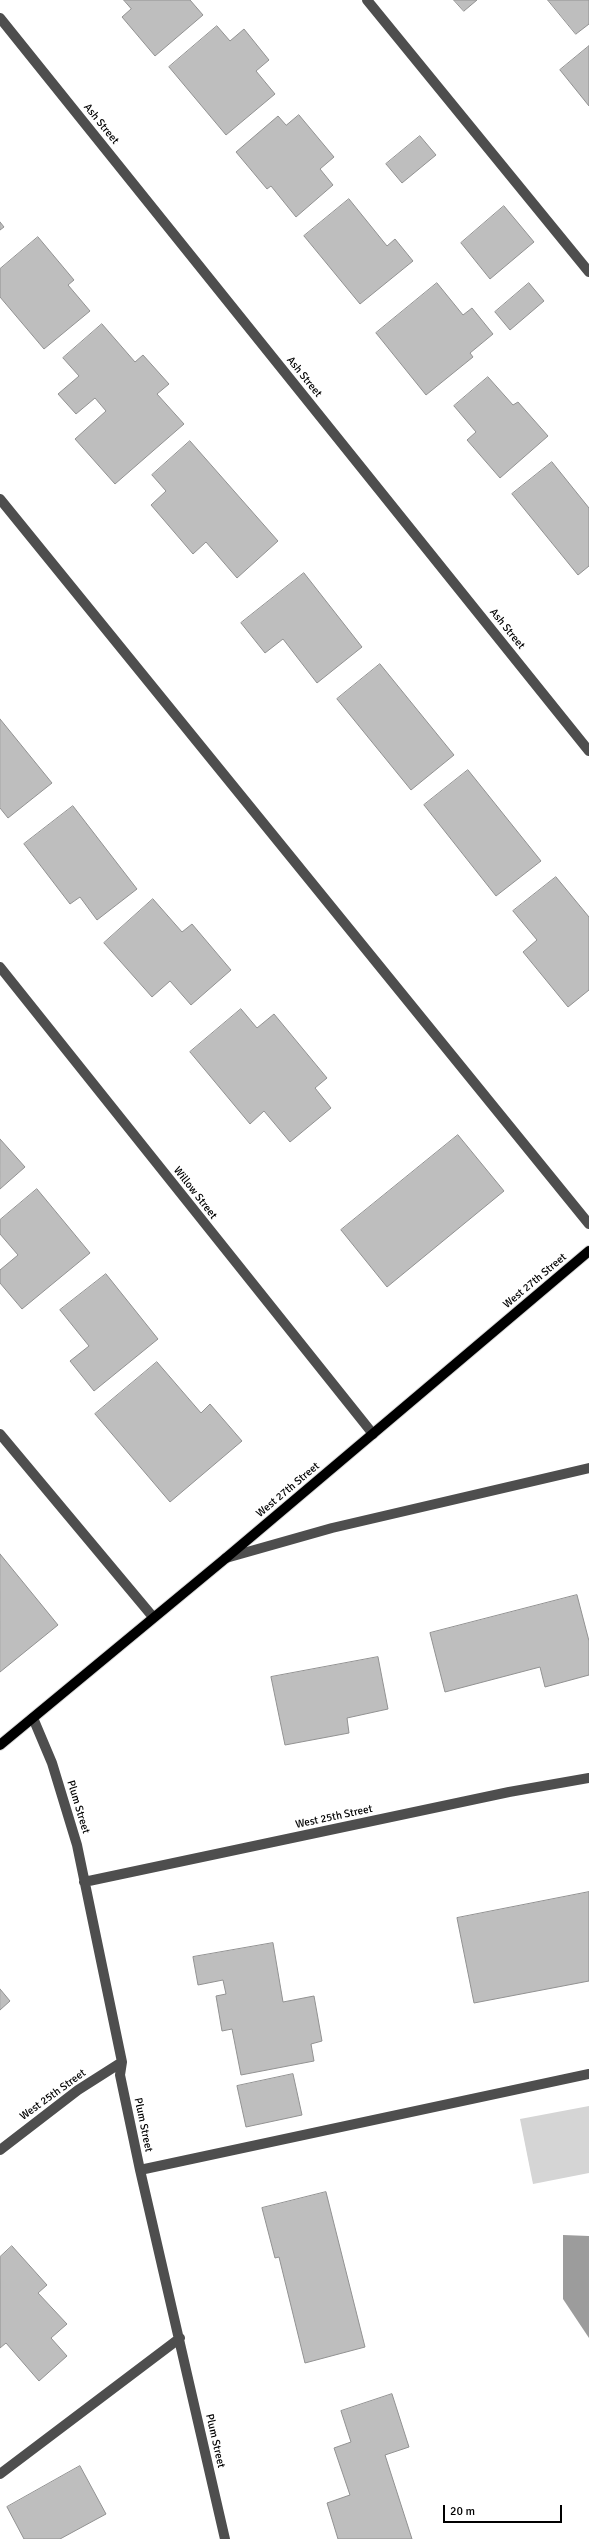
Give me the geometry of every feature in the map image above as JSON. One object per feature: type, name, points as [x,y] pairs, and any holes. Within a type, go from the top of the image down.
[{"type":"main road","name":"West 27th Street","points":[[0,1745],[226,1558],[589,1251]]},
{"type":"street","points":[[367,0],[589,272]]},
{"type":"street","name":"Ash Street","points":[[0,18],[589,751]]},
{"type":"street","points":[[0,499],[589,1224]]},
{"type":"street","name":"Willow Street","points":[[0,967],[372,1434]]},
{"type":"street","points":[[0,1434],[153,1617]]},
{"type":"street","points":[[226,1558],[332,1528],[589,1468]]},
{"type":"street","name":"Plum Street","points":[[33,1718],[56,1778],[77,1845],[122,2062],[120,2076],[140,2170],[180,2338],[225,2539]]},
{"type":"street","name":"West 25th Street","points":[[84,1882],[509,1792],[589,1778]]},
{"type":"street","name":"West 25th Street","points":[[0,2150],[78,2090],[122,2062]]},
{"type":"street","points":[[140,2170],[589,2074]]},
{"type":"street","points":[[0,2474],[180,2338]]},
{"type":"shaded area","points":[[589,2106],[589,2173],[533,2184],[520,2119]]},
{"type":"shaded area","points":[[563,2235],[589,2236],[589,2338],[563,2299]]},
{"type":"building","points":[[124,0],[190,0],[203,15],[155,56],[122,17],[131,9]]},
{"type":"building","points":[[454,0],[477,0],[464,11]]},
{"type":"building","points":[[548,0],[589,0],[589,24],[576,34]]},
{"type":"building","points":[[217,26],[230,41],[244,29],[269,60],[256,71],[275,94],[226,135],[169,67]]},
{"type":"building","points":[[589,46],[589,106],[560,70]]},
{"type":"building","points":[[299,115],[334,157],[320,169],[333,185],[296,217],[271,186],[267,189],[236,152],[278,116],[286,125]]},
{"type":"building","points":[[420,136],[436,155],[402,183],[386,164]]},
{"type":"building","points":[[349,199],[387,246],[395,239],[413,261],[360,304],[304,236]]},
{"type":"building","points":[[504,206],[534,242],[490,279],[461,243]]},
{"type":"building","points":[[0,222],[4,227],[0,230]]},
{"type":"building","points":[[38,237],[74,280],[68,285],[90,311],[44,349],[0,297],[0,269]]},
{"type":"building","points":[[437,283],[463,315],[472,308],[493,334],[470,353],[473,357],[426,395],[376,333]]},
{"type":"building","points":[[529,283],[544,301],[510,330],[495,312]]},
{"type":"building","points":[[102,324],[135,362],[143,355],[169,384],[157,394],[184,424],[115,484],[75,439],[106,411],[95,398],[76,414],[58,394],[79,376],[63,358]]},
{"type":"building","points":[[488,377],[513,405],[518,402],[548,436],[500,478],[467,440],[476,432],[454,406]]},
{"type":"building","points":[[190,441],[278,541],[237,578],[206,542],[193,554],[151,505],[166,491],[152,475]]},
{"type":"building","points":[[552,462],[589,508],[589,566],[578,575],[512,494]]},
{"type":"building","points":[[304,573],[362,647],[317,683],[283,639],[265,653],[241,623]]},
{"type":"building","points":[[380,664],[454,755],[411,790],[337,699]]},
{"type":"building","points":[[0,719],[52,783],[8,818],[0,808]]},
{"type":"building","points":[[468,770],[541,861],[496,896],[424,805]]},
{"type":"building","points":[[73,806],[137,889],[97,920],[80,897],[70,904],[24,844]]},
{"type":"building","points":[[556,877],[589,917],[589,990],[568,1007],[523,952],[537,940],[513,911]]},
{"type":"building","points":[[153,899],[182,932],[192,924],[231,970],[191,1005],[170,981],[152,997],[104,943]]},
{"type":"building","points":[[241,1009],[257,1028],[274,1014],[327,1078],[315,1088],[331,1108],[290,1142],[264,1111],[250,1124],[190,1052]]},
{"type":"building","points":[[458,1135],[504,1191],[387,1287],[341,1230]]},
{"type":"building","points":[[0,1139],[25,1167],[0,1189]]},
{"type":"building","points":[[37,1189],[90,1253],[22,1309],[0,1283],[0,1270],[18,1255],[0,1234],[0,1220]]},
{"type":"building","points":[[106,1274],[158,1339],[94,1391],[70,1361],[89,1346],[60,1310]]},
{"type":"building","points":[[157,1362],[201,1413],[210,1404],[242,1441],[170,1502],[95,1414]]},
{"type":"building","points":[[0,1554],[58,1625],[0,1672]]},
{"type":"building","points":[[577,1595],[589,1641],[589,1675],[545,1687],[540,1667],[445,1692],[430,1633]]},
{"type":"building","points":[[378,1657],[388,1709],[347,1718],[349,1733],[285,1745],[271,1677]]},
{"type":"building","points":[[589,1892],[589,1981],[474,2003],[457,1918]]},
{"type":"building","points":[[273,1943],[283,2002],[314,1996],[322,2041],[311,2044],[314,2061],[241,2075],[232,2029],[222,2031],[216,1996],[226,1994],[223,1980],[198,1985],[193,1957]]},
{"type":"building","points":[[0,1989],[10,2001],[0,2010]]},
{"type":"building","points":[[293,2074],[302,2115],[246,2127],[237,2086]]},
{"type":"building","points":[[326,2192],[365,2347],[305,2363],[279,2257],[275,2258],[262,2208]]},
{"type":"building","points":[[12,2246],[47,2285],[38,2293],[67,2324],[51,2338],[67,2356],[39,2381],[6,2343],[0,2348],[0,2257]]},
{"type":"building","points":[[392,2394],[409,2447],[385,2455],[412,2539],[338,2539],[327,2503],[350,2495],[334,2448],[351,2442],[341,2411]]},
{"type":"building","points":[[80,2466],[106,2514],[60,2539],[24,2539],[7,2507]]}]
